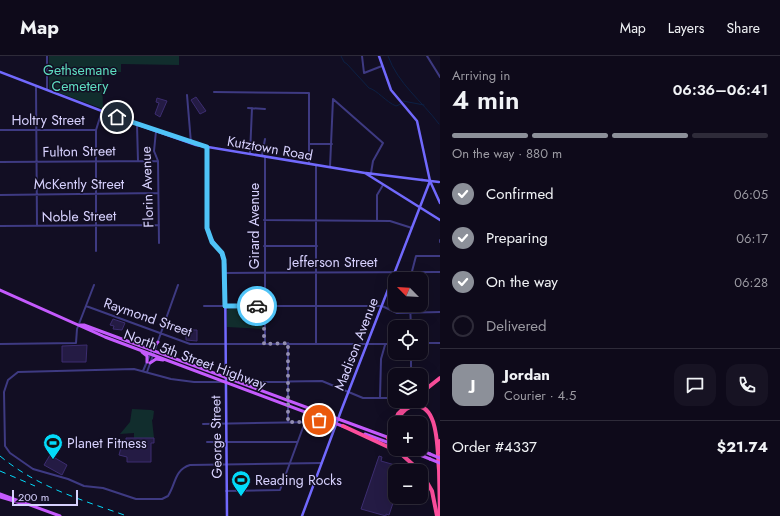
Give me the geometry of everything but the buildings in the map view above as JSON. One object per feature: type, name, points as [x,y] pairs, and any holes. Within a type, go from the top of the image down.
[{"type":"highway","points":[[428,387],[440,378]]},
{"type":"highway","points":[[400,416],[409,408],[420,407],[429,412],[435,425],[439,470]]},
{"type":"highway","points":[[397,416],[404,408]]},
{"type":"highway","points":[[343,426],[399,452],[414,464]]},
{"type":"highway","points":[[438,516],[440,441]]},
{"type":"highway","points":[[428,484],[432,491],[438,516]]},
{"type":"main road","name":"North 5th Street Highway","points":[[0,290],[79,324],[100,335],[165,360],[321,418],[388,438]]},
{"type":"main road","name":"North 5th Street Highway","points":[[79,324],[288,401],[343,426],[388,443]]},
{"type":"main road","points":[[147,348],[153,347],[157,344],[158,350],[162,354]]},
{"type":"main road","points":[[141,350],[147,356],[149,362],[156,359],[165,360]]},
{"type":"main road","points":[[428,453],[440,458]]},
{"type":"main road","points":[[422,456],[440,463]]},
{"type":"main road","points":[[0,494],[24,504]]},
{"type":"main road","points":[[0,497],[60,516]]},
{"type":"street","points":[[47,56],[47,91]]},
{"type":"street","points":[[362,56],[364,72],[368,72],[382,66]]},
{"type":"street","points":[[379,56],[391,90],[417,121],[430,181],[440,203]]},
{"type":"street","points":[[427,56],[440,77]]},
{"type":"street","name":"Kutztown Road","points":[[0,72],[137,125],[191,143],[309,165],[366,173],[420,209],[440,220]]},
{"type":"street","points":[[36,87],[37,226]]},
{"type":"street","points":[[214,92],[309,93],[309,165]]},
{"type":"street","points":[[187,95],[191,143]]},
{"type":"street","points":[[330,168],[333,98],[383,143],[373,161],[371,173]]},
{"type":"street","points":[[248,108],[265,109]]},
{"type":"street","points":[[250,154],[252,108]]},
{"type":"street","points":[[96,251],[96,130],[102,111]]},
{"type":"street","points":[[137,125],[138,161]]},
{"type":"street","name":"Holtry Street","points":[[0,130],[96,130]]},
{"type":"street","name":"Florin Avenue","points":[[156,131],[154,151],[158,161],[159,243]]},
{"type":"street","name":"Girard Avenue","points":[[264,344],[263,156],[265,139]]},
{"type":"street","points":[[309,144],[332,144]]},
{"type":"street","name":"George Street","points":[[207,147],[207,228],[212,242],[223,256],[225,273],[227,516]]},
{"type":"street","name":"Fulton Street","points":[[0,162],[158,161]]},
{"type":"street","points":[[316,166],[316,343]]},
{"type":"street","points":[[366,173],[440,182]]},
{"type":"street","name":"Madison Avenue","points":[[395,272],[430,181]]},
{"type":"street","points":[[377,221],[377,195],[383,185]]},
{"type":"street","name":"McKently Street","points":[[0,195],[158,193]]},
{"type":"street","points":[[264,220],[390,221],[412,229]]},
{"type":"street","name":"Noble Street","points":[[0,226],[159,225]]},
{"type":"street","points":[[264,246],[317,246]]},
{"type":"street","points":[[412,272],[416,256],[440,256]]},
{"type":"street","name":"Jefferson Street","points":[[225,273],[388,272]]},
{"type":"street","name":"Jefferson Street","points":[[428,272],[440,272]]},
{"type":"street","points":[[0,344],[76,343],[79,324],[94,285]]},
{"type":"street","points":[[143,371],[157,344],[178,285]]},
{"type":"street","name":"Madison Avenue","points":[[302,516],[388,290]]},
{"type":"street","name":"Raymond Street","points":[[86,306],[188,344],[316,343],[388,345]]},
{"type":"street","points":[[204,306],[382,306],[397,314],[440,312]]},
{"type":"street","points":[[410,314],[410,320]]},
{"type":"street","points":[[428,343],[440,342]]},
{"type":"street","points":[[288,343],[288,422]]},
{"type":"street","points":[[380,398],[381,359],[385,345]]},
{"type":"street","points":[[147,373],[149,362]]},
{"type":"street","points":[[225,382],[194,382],[161,377],[134,369],[18,372],[8,380],[4,392],[6,448],[35,470],[68,479],[86,487],[101,488],[140,500],[166,498],[172,491],[179,472],[186,466],[193,464],[322,463]]},
{"type":"street","points":[[249,386],[252,382],[322,381],[363,398],[388,398]]},
{"type":"street","points":[[203,424],[317,422],[321,418]]},
{"type":"street","points":[[226,491],[280,490],[305,422]]},
{"type":"street","points":[[207,442],[298,442]]},
{"type":"green space","name":"Gethsemane Cemetery","points":[[49,56],[179,56],[179,65],[121,64],[121,72],[102,72],[103,109],[49,89]]},
{"type":"green space","points":[[262,309],[263,329],[227,327],[227,310]]},
{"type":"green space","points":[[132,409],[154,411],[152,420],[154,438],[134,438],[134,433],[120,434],[130,422]]},
{"type":"waterway","points":[[341,56],[344,62],[369,88],[392,104],[396,106],[401,104]]},
{"type":"waterway","points":[[388,56],[392,66],[404,84],[439,124]]},
{"type":"waterway","points":[[403,101],[424,105]]},
{"type":"railway","points":[[0,456],[14,467],[60,492],[127,516]]},
{"type":"railway","points":[[0,471],[35,486]]},
{"type":"way so far","points":[[257,306],[264,307],[264,344],[288,343],[288,422],[317,422],[319,420]]},
{"type":"place","name":"Planet Fitness","points":[[53,460]]},
{"type":"place","name":"Reading Rocks","points":[[241,497]]},
{"type":"route","points":[[117,117],[191,143],[207,147],[207,228],[212,242],[222,253],[225,264],[225,306],[257,306]]}]
